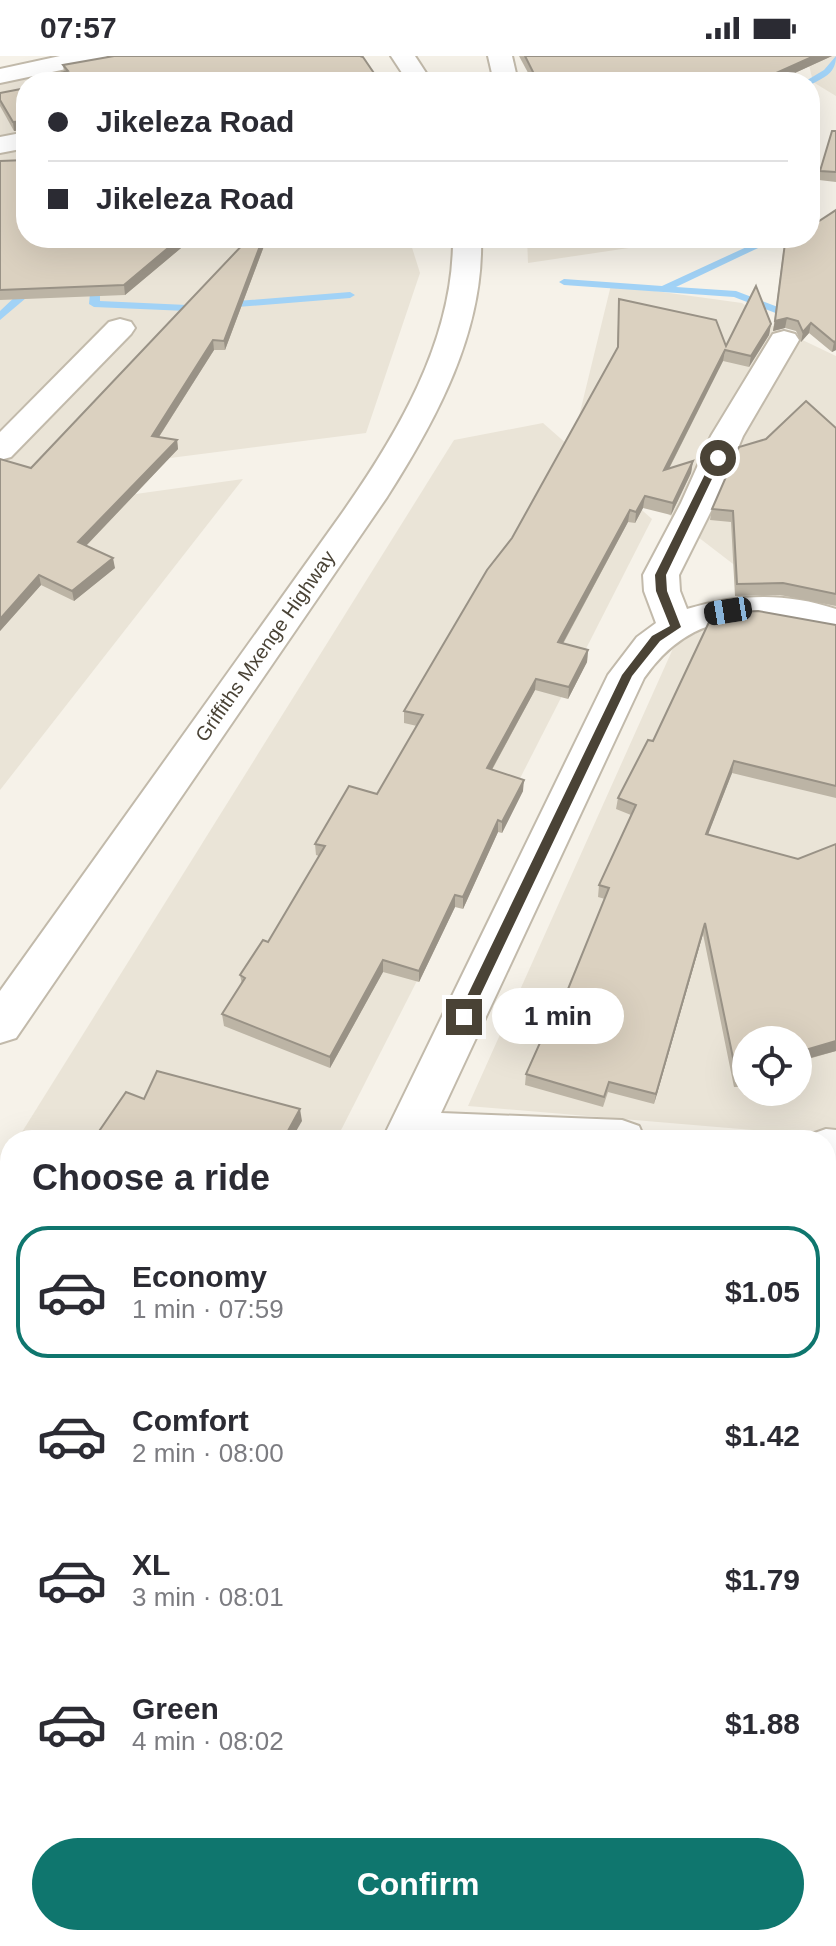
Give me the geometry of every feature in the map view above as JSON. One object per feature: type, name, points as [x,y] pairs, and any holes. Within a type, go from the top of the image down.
[{"type":"street","points":[[19,72],[95,56]]},
{"type":"street","name":"Griffiths Mxenge Highway","points":[[0,1025],[255,662],[395,456],[431,390],[456,315],[469,260],[468,248]]},
{"type":"street","points":[[0,450],[120,328]]},
{"type":"street","points":[[676,627],[662,591],[661,575],[698,503],[727,436],[784,340]]},
{"type":"street","points":[[409,1130],[627,675],[656,639],[699,615],[757,606],[815,613],[836,622]]},
{"type":"shaded area","points":[[202,56],[300,72],[82,72]]},
{"type":"shaded area","points":[[807,56],[836,56],[836,96],[820,86],[820,72],[811,72]]},
{"type":"shaded area","points":[[16,81],[16,248],[412,248],[420,273],[366,433],[6,479],[0,431],[0,83]]},
{"type":"shaded area","points":[[527,248],[629,248],[528,263]]},
{"type":"shaded area","points":[[611,285],[742,303],[771,325],[836,356],[836,643],[573,441]]},
{"type":"shaded area","points":[[543,423],[652,519],[341,1130],[23,1130],[454,440]]},
{"type":"shaded area","points":[[243,479],[0,790],[0,513]]},
{"type":"shaded area","points":[[708,627],[836,649],[836,1130],[753,1130],[468,1106],[675,644]]},
{"type":"building","points":[[114,56],[360,56],[373,72],[64,72],[68,71],[63,65]]},
{"type":"building","points":[[525,56],[814,56],[778,72],[533,72]]},
{"type":"building","points":[[16,90],[16,122],[13,122],[0,100],[0,93]]},
{"type":"building","points":[[832,131],[836,131],[836,172],[820,171]]},
{"type":"building","points":[[16,160],[16,248],[168,248],[124,285],[0,290],[0,161]]},
{"type":"building","points":[[836,210],[834,342],[811,323],[803,332],[798,321],[787,318],[775,321],[784,248],[820,248],[820,220]]},
{"type":"building","points":[[240,248],[259,248],[224,341],[213,340],[152,436],[177,440],[78,542],[113,558],[72,591],[39,575],[0,619],[0,459],[31,468]]},
{"type":"building","points":[[756,286],[771,324],[751,356],[725,350],[664,470],[693,461],[673,503],[645,496],[636,512],[630,510],[558,642],[588,650],[569,687],[536,679],[487,768],[524,780],[502,822],[498,820],[463,897],[455,895],[419,971],[383,960],[330,1057],[222,1014],[245,978],[240,975],[263,940],[268,942],[325,846],[315,844],[349,786],[377,794],[423,715],[404,711],[487,570],[512,538],[618,347],[619,299],[716,320],[726,346]]},
{"type":"building","points":[[806,401],[836,428],[836,594],[783,583],[737,584],[733,511],[712,509],[739,447],[766,439]]},
{"type":"building","points":[[758,611],[836,625],[836,786],[734,761],[706,834],[798,859],[836,844],[836,1041],[812,1048],[812,1026],[732,1026],[732,1053],[705,923],[656,1094],[609,1082],[604,1097],[526,1074],[560,998],[564,999],[609,888],[599,885],[636,805],[618,798],[648,740],[653,741],[710,620],[738,617],[738,612]]},
{"type":"building","points":[[157,1071],[300,1109],[288,1130],[100,1130],[126,1092],[144,1099]]},
{"type":"waterway","points":[[820,76],[827,72],[836,59]]},
{"type":"waterway","points":[[666,287],[752,248]]},
{"type":"waterway","points":[[564,282],[736,294],[795,317]]},
{"type":"waterway","points":[[80,288],[96,291],[94,304],[187,308],[350,295]]},
{"type":"waterway","points":[[0,317],[22,296],[38,291]]},
{"type":"route","points":[[464,1017],[627,675],[656,639],[676,627],[662,591],[661,575],[718,458]]}]
